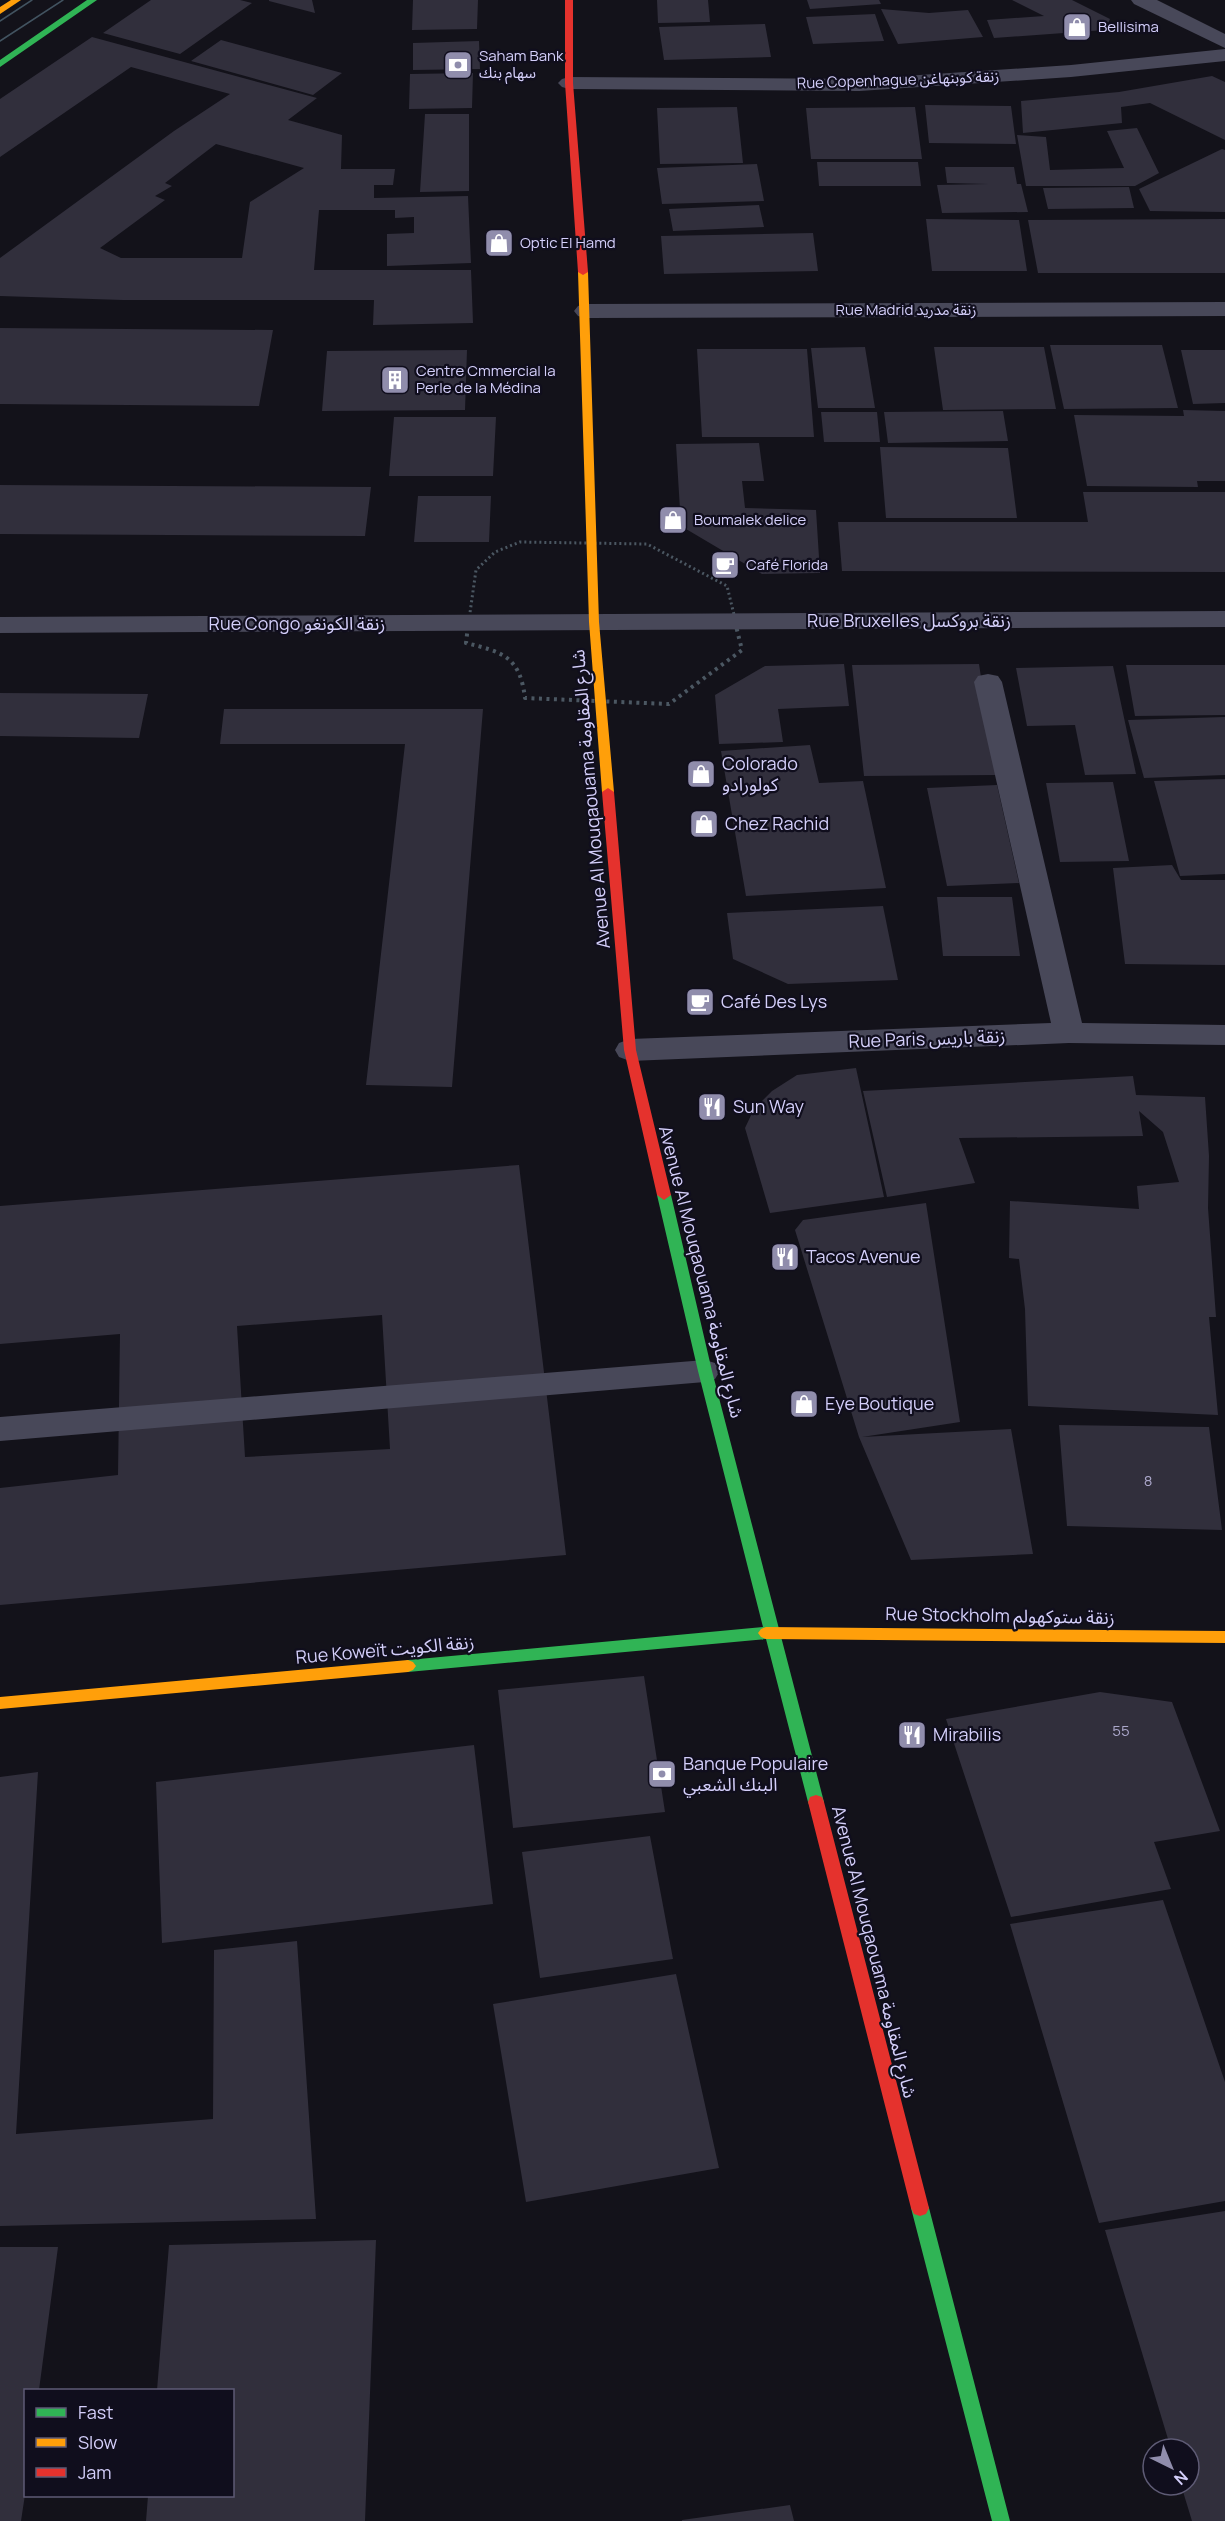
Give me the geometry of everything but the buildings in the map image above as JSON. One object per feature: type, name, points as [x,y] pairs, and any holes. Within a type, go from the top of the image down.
[{"type":"street","points":[[0,11],[17,0]]},
{"type":"street","points":[[0,64],[93,0]]},
{"type":"street","name":"Avenue Al Mouqaouama شارع المقاومة","points":[[569,0],[569,83],[586,311],[594,622],[630,1050],[705,1371],[1001,2521]]},
{"type":"street","points":[[1141,0],[1225,42]]},
{"type":"street","name":"Rue Copenhague زنقة كوبنهاغن","points":[[569,83],[859,85],[1071,71],[1225,55]]},
{"type":"street","name":"Rue Madrid زنقة مدريد","points":[[586,311],[1225,309]]},
{"type":"street","name":"Rue Bruxelles زنقة بروكسل","points":[[594,622],[1225,619]]},
{"type":"street","name":"Rue Congo زنقة الكونغو","points":[[0,626],[594,622]]},
{"type":"street","points":[[988,682],[1069,1034]]},
{"type":"street","name":"Rue Paris زنقة باريس","points":[[630,1050],[1069,1034],[1225,1035]]},
{"type":"street","name":"Rue Stockholm زنقة ستوكهولم","points":[[774,1632],[1225,1637]]},
{"type":"street","name":"Rue Koweït زنقة الكويت","points":[[0,1703],[774,1632]]},
{"type":"lane","points":[[0,1429],[705,1371]]},
{"type":"tram line","points":[[0,21],[32,0]]},
{"type":"tram line","points":[[0,41],[63,0]]},
{"type":"traffic: fast","points":[[0,64],[93,0]]},
{"type":"traffic: fast","points":[[664,1195],[705,1371],[816,1802]]},
{"type":"traffic: fast","points":[[408,1666],[766,1633]]},
{"type":"traffic: fast","points":[[920,2208],[1001,2521]]},
{"type":"traffic: slow","points":[[0,11],[17,0]]},
{"type":"traffic: slow","points":[[583,272],[594,622],[608,792]]},
{"type":"traffic: slow","points":[[766,1633],[1225,1637]]},
{"type":"traffic: slow","points":[[0,1703],[408,1666]]},
{"type":"traffic: jam","points":[[569,0],[569,83],[583,272]]},
{"type":"traffic: jam","points":[[608,792],[630,1050],[664,1195]]},
{"type":"traffic: jam","points":[[816,1802],[920,2208]]},
{"type":"place","name":"Bellisima","points":[[1077,27]]},
{"type":"place","name":"Saham Bank سهام بنك","points":[[458,65]]},
{"type":"place","name":"Optic El Hamd","points":[[499,243]]},
{"type":"place","name":"Centre Cmmercial la Perle de la Médina","points":[[395,380]]},
{"type":"place","name":"Boumalek delice","points":[[673,520]]},
{"type":"place","name":"Café Florida","points":[[725,565]]},
{"type":"place","name":"Colorado كولورادو","points":[[701,774]]},
{"type":"place","name":"Chez Rachid","points":[[704,824]]},
{"type":"place","name":"Café Des Lys","points":[[700,1002]]},
{"type":"place","name":"Sun Way","points":[[712,1107]]},
{"type":"place","name":"Tacos Avenue","points":[[785,1257]]},
{"type":"place","name":"Eye Boutique","points":[[804,1404]]},
{"type":"place","name":"Mirabilis","points":[[912,1735]]},
{"type":"place","name":"Banque Populaire البنك الشعبي","points":[[662,1774]]}]
